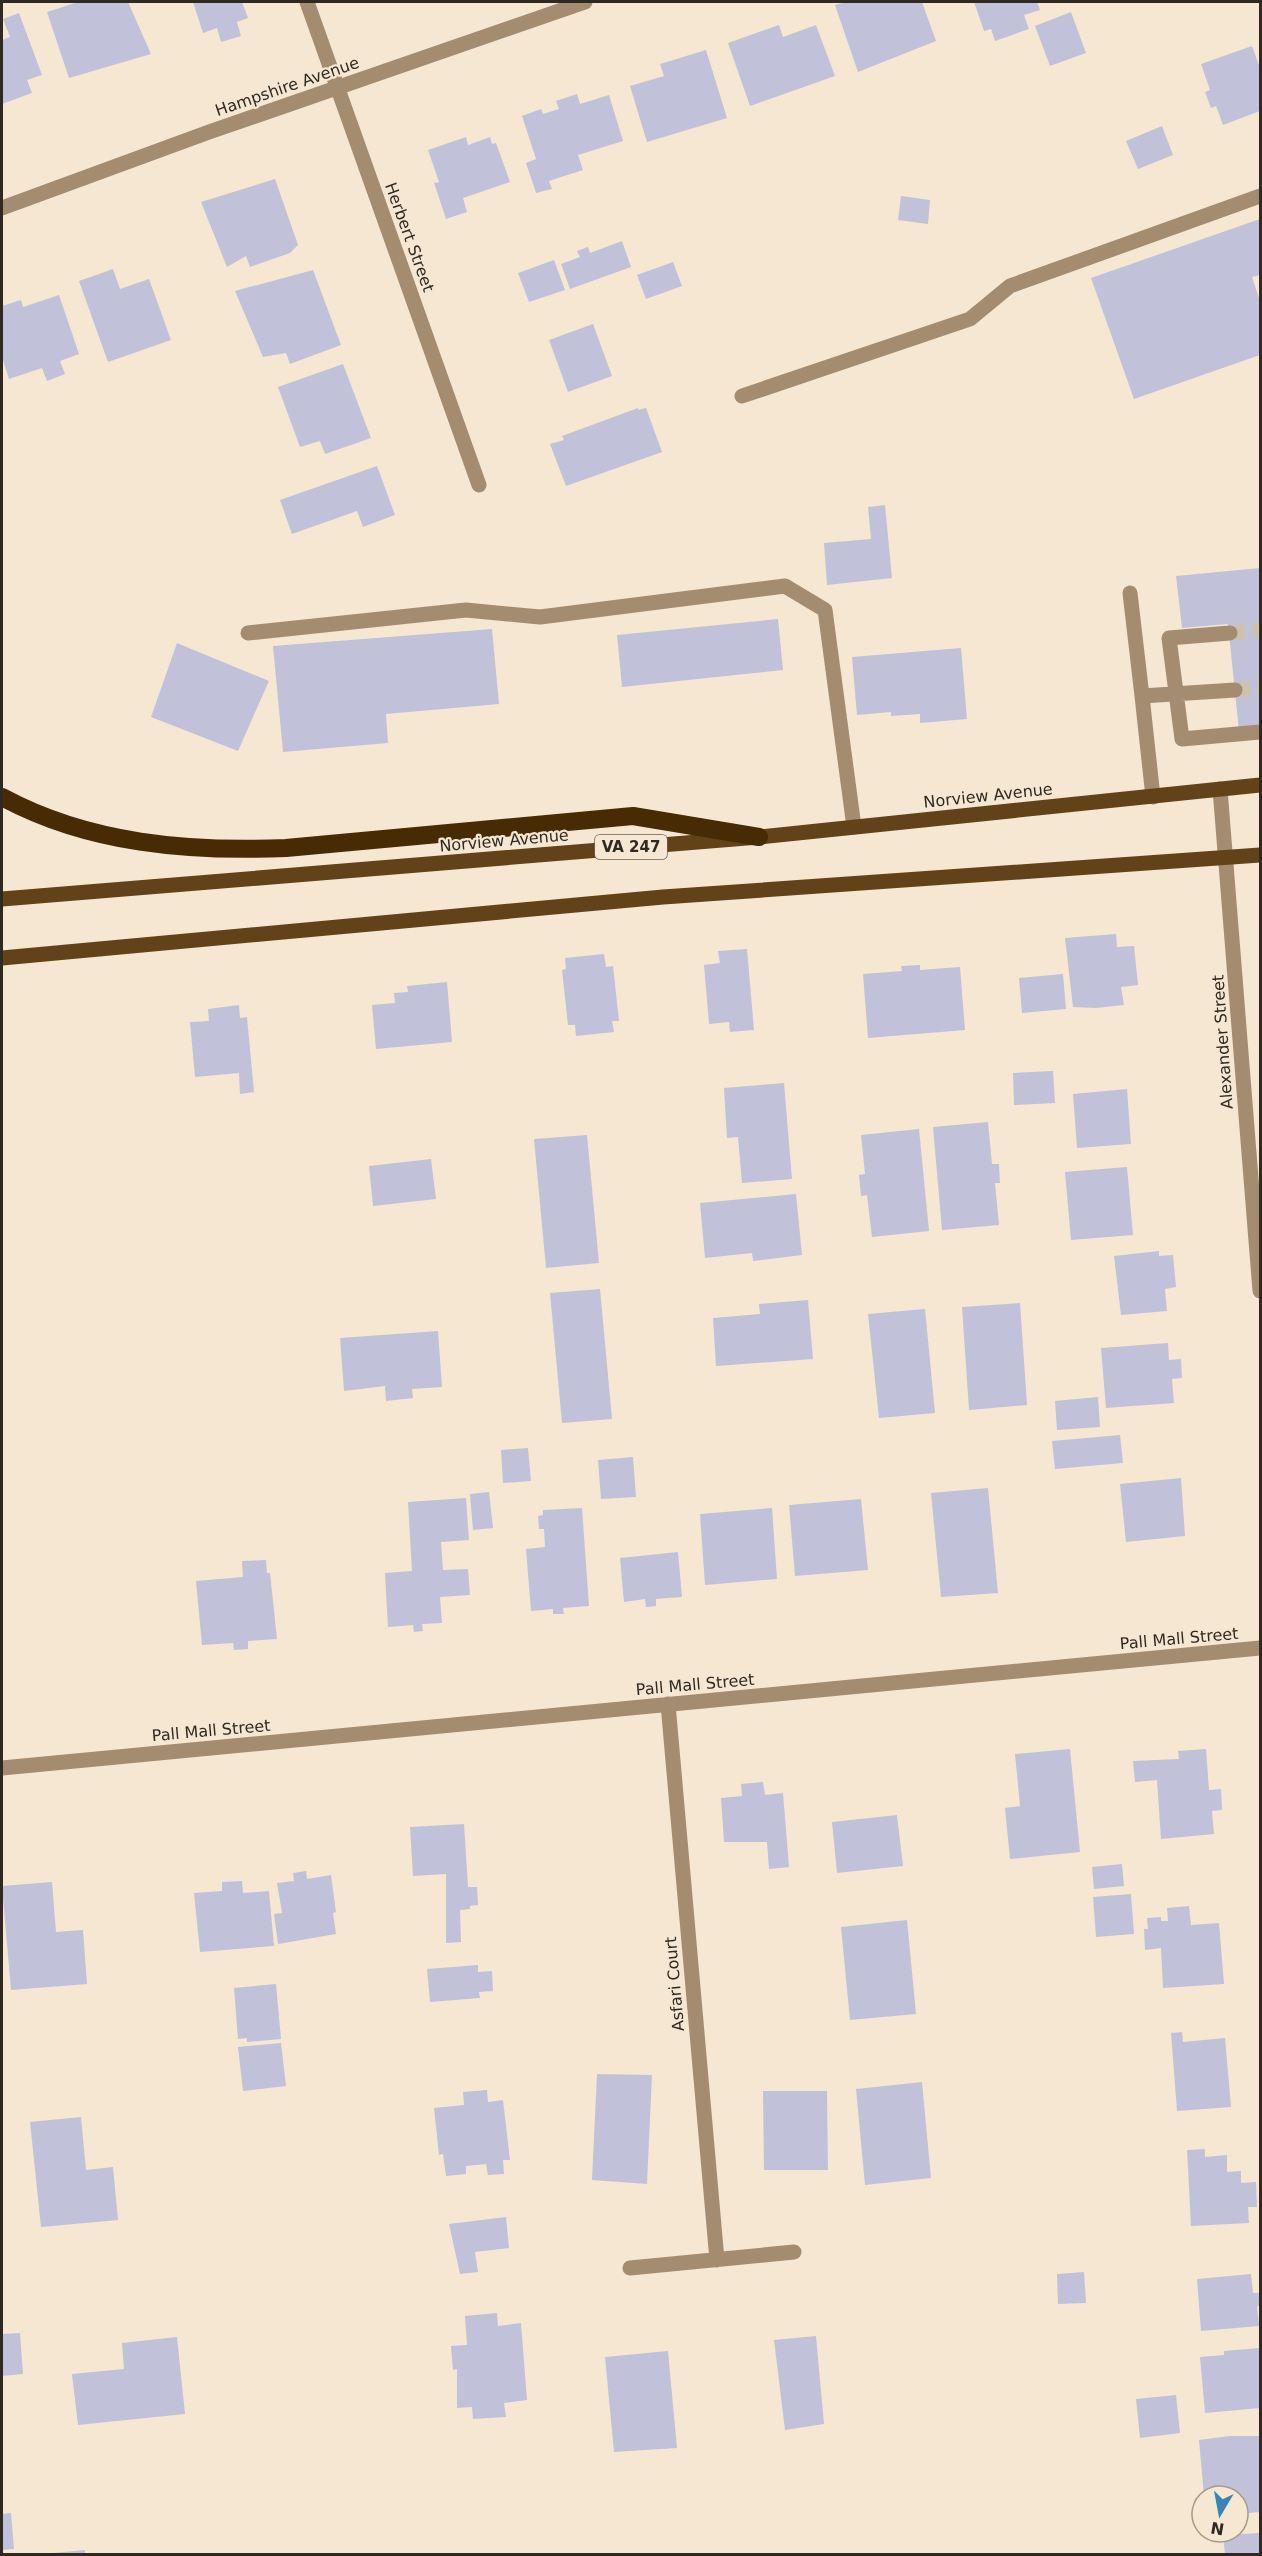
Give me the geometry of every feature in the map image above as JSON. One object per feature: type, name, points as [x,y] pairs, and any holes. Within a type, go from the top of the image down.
[{"type":"highway","points":[[2,797],[58,822],[116,838],[174,847],[231,850],[286,848],[633,816],[759,837]]},
{"type":"main road","name":"Norview Avenue","points":[[2,899],[759,837],[1260,785]]},
{"type":"main road","points":[[2,958],[663,897],[1260,855]]},
{"type":"street","name":"Herbert Street","points":[[307,2],[479,485]]},
{"type":"street","name":"Hampshire Avenue","points":[[2,208],[585,2]]},
{"type":"street","points":[[742,396],[970,319],[1010,286],[1260,196]]},
{"type":"street","points":[[248,633],[466,610],[540,617],[786,586],[825,610],[854,827]]},
{"type":"street","points":[[1130,593],[1153,796]]},
{"type":"street","points":[[1230,633],[1169,638],[1182,739],[1260,732]]},
{"type":"street","points":[[1142,696],[1235,690]]},
{"type":"street","name":"Alexander Street","points":[[1220,789],[1254,1152],[1260,1291]]},
{"type":"street","name":"Pall Mall Street","points":[[2,1768],[1260,1648]]},
{"type":"street","name":"Asfari Court","points":[[668,1704],[717,2260]]},
{"type":"street","points":[[630,2268],[794,2252]]},
{"type":"building","points":[[78,2],[128,2],[151,54],[69,78],[47,12]]},
{"type":"building","points":[[193,2],[242,2],[248,18],[237,22],[241,36],[221,42],[217,28],[203,33]]},
{"type":"building","points":[[846,2],[922,2],[936,41],[858,72],[835,5]]},
{"type":"building","points":[[974,2],[1037,2],[1040,10],[1024,15],[1029,29],[995,41],[991,29],[984,31]]},
{"type":"building","points":[[1071,12],[1086,53],[1050,66],[1035,26]]},
{"type":"building","points":[[19,13],[42,75],[27,80],[32,93],[2,104],[2,40],[10,37],[3,19]]},
{"type":"building","points":[[779,25],[783,37],[816,25],[835,76],[750,106],[728,43]]},
{"type":"building","points":[[1252,46],[1260,68],[1260,111],[1223,125],[1216,106],[1211,108],[1205,92],[1210,90],[1201,64]]},
{"type":"building","points":[[706,50],[727,118],[647,142],[630,86],[664,76],[660,64]]},
{"type":"building","points":[[577,94],[580,104],[609,95],[623,141],[578,155],[583,170],[549,181],[552,189],[536,193],[526,163],[536,159],[522,116],[541,109],[543,114],[559,109],[556,101]]},
{"type":"building","points":[[1162,126],[1173,155],[1138,169],[1126,141]]},
{"type":"building","points":[[466,137],[468,145],[490,137],[492,144],[496,143],[510,182],[463,198],[467,212],[446,219],[434,183],[439,182],[428,150]]},
{"type":"building","points":[[275,179],[298,245],[290,253],[250,267],[246,256],[227,267],[201,202]]},
{"type":"building","points":[[901,196],[930,200],[928,224],[898,220]]},
{"type":"building","points":[[1260,219],[1260,275],[1252,277],[1260,301],[1260,355],[1134,399],[1091,278]]},
{"type":"building","points":[[622,241],[631,267],[570,289],[561,264],[580,257],[577,251],[588,247],[590,253]]},
{"type":"building","points":[[554,260],[565,290],[529,302],[518,273]]},
{"type":"building","points":[[673,262],[682,286],[646,299],[637,275]]},
{"type":"building","points":[[113,269],[120,289],[149,279],[171,340],[108,362],[79,281]]},
{"type":"building","points":[[313,270],[341,345],[290,364],[286,353],[263,357],[235,291]]},
{"type":"building","points":[[59,295],[79,354],[60,361],[65,374],[47,381],[42,368],[9,379],[2,357],[2,306],[21,300],[23,307]]},
{"type":"building","points":[[593,324],[612,376],[568,392],[549,340]]},
{"type":"building","points":[[343,364],[371,438],[325,454],[320,441],[300,447],[278,387]]},
{"type":"building","points":[[638,408],[638,410],[646,408],[662,452],[566,486],[550,444],[564,440],[562,436]]},
{"type":"building","points":[[377,466],[395,515],[363,527],[357,511],[292,534],[280,500]]},
{"type":"building","points":[[885,505],[892,578],[827,585],[824,543],[871,539],[868,507]]},
{"type":"building","points":[[1260,568],[1260,729],[1239,731],[1228,624],[1182,628],[1176,576]]},
{"type":"building","points":[[778,619],[783,670],[622,687],[617,635]]},
{"type":"building","points":[[492,629],[499,704],[386,714],[388,743],[283,752],[273,646]]},
{"type":"building","points":[[177,643],[269,681],[238,751],[151,717]]},
{"type":"building","points":[[961,648],[967,719],[920,723],[920,714],[891,716],[891,712],[857,715],[852,657]]},
{"type":"building","points":[[1116,934],[1117,947],[1134,946],[1138,985],[1121,987],[1124,1005],[1096,1008],[1073,1007],[1065,938]]},
{"type":"building","points":[[747,949],[754,1030],[730,1032],[729,1022],[709,1024],[704,965],[720,963],[718,951]]},
{"type":"building","points":[[604,954],[606,967],[613,966],[619,1021],[612,1021],[614,1032],[576,1036],[575,1025],[568,1025],[562,970],[566,969],[565,958]]},
{"type":"building","points":[[920,965],[920,970],[960,967],[965,1030],[868,1038],[863,974],[902,971],[901,966]]},
{"type":"building","points":[[1063,974],[1066,1009],[1022,1013],[1019,978]]},
{"type":"building","points":[[447,982],[452,1042],[376,1049],[372,1005],[395,1003],[394,993],[408,992],[407,986]]},
{"type":"building","points":[[239,1005],[240,1018],[247,1017],[254,1092],[240,1094],[239,1073],[195,1077],[190,1022],[209,1021],[208,1009]]},
{"type":"building","points":[[1053,1071],[1055,1103],[1014,1105],[1013,1073]]},
{"type":"building","points":[[784,1083],[792,1179],[742,1183],[738,1137],[727,1138],[724,1088]]},
{"type":"building","points":[[1127,1089],[1131,1144],[1077,1148],[1073,1094]]},
{"type":"building","points":[[988,1122],[992,1164],[999,1164],[1000,1183],[995,1183],[999,1225],[942,1230],[933,1127]]},
{"type":"building","points":[[919,1129],[929,1231],[872,1237],[867,1195],[861,1196],[859,1175],[865,1174],[861,1135]]},
{"type":"building","points":[[587,1135],[599,1263],[546,1268],[534,1139]]},
{"type":"building","points":[[431,1159],[436,1199],[373,1206],[369,1166]]},
{"type":"building","points":[[1127,1167],[1133,1235],[1071,1240],[1065,1172]]},
{"type":"building","points":[[796,1194],[802,1255],[753,1261],[752,1253],[705,1258],[700,1203]]},
{"type":"building","points":[[1159,1251],[1159,1256],[1173,1255],[1176,1287],[1165,1289],[1167,1311],[1121,1315],[1114,1256]]},
{"type":"building","points":[[600,1289],[612,1419],[562,1423],[550,1293]]},
{"type":"building","points":[[808,1300],[813,1359],[716,1366],[713,1318],[760,1314],[759,1304]]},
{"type":"building","points":[[1020,1303],[1027,1405],[969,1410],[962,1307]]},
{"type":"building","points":[[925,1309],[935,1413],[879,1418],[868,1314]]},
{"type":"building","points":[[438,1331],[442,1387],[412,1389],[413,1398],[386,1401],[385,1386],[344,1391],[340,1338]]},
{"type":"building","points":[[1168,1343],[1169,1360],[1181,1359],[1182,1378],[1172,1379],[1174,1403],[1106,1408],[1101,1348]]},
{"type":"building","points":[[1098,1397],[1100,1427],[1057,1430],[1055,1401]]},
{"type":"building","points":[[1120,1435],[1123,1463],[1055,1469],[1052,1441]]},
{"type":"building","points":[[528,1448],[531,1481],[503,1483],[501,1450]]},
{"type":"building","points":[[633,1457],[636,1497],[601,1499],[598,1460]]},
{"type":"building","points":[[1181,1478],[1185,1536],[1126,1542],[1120,1484]]},
{"type":"building","points":[[988,1488],[998,1593],[941,1597],[931,1493]]},
{"type":"building","points":[[489,1492],[493,1528],[473,1530],[470,1494]]},
{"type":"building","points":[[466,1498],[469,1540],[441,1542],[443,1570],[468,1569],[470,1595],[440,1597],[442,1623],[422,1624],[423,1631],[414,1632],[413,1625],[388,1627],[385,1573],[412,1571],[408,1502]]},
{"type":"building","points":[[861,1499],[868,1570],[795,1576],[789,1505]]},
{"type":"building","points":[[582,1508],[589,1606],[563,1608],[564,1614],[553,1614],[553,1609],[531,1611],[526,1549],[545,1547],[544,1529],[539,1529],[538,1516],[543,1515],[543,1510]]},
{"type":"building","points":[[772,1508],[777,1579],[705,1585],[700,1514]]},
{"type":"building","points":[[678,1552],[682,1597],[656,1599],[656,1606],[646,1607],[645,1599],[624,1602],[620,1558]]},
{"type":"building","points":[[266,1560],[267,1573],[270,1573],[277,1639],[248,1641],[248,1649],[234,1650],[233,1643],[202,1645],[196,1581],[243,1577],[242,1561]]},
{"type":"building","points":[[1070,1749],[1080,1852],[1010,1859],[1005,1808],[1020,1806],[1015,1754]]},
{"type":"building","points":[[1206,1749],[1209,1790],[1221,1789],[1222,1810],[1212,1811],[1214,1834],[1161,1839],[1157,1780],[1135,1782],[1133,1761],[1179,1759],[1178,1751]]},
{"type":"building","points":[[763,1782],[765,1795],[783,1793],[789,1867],[769,1869],[767,1842],[724,1842],[721,1798],[742,1796],[741,1784]]},
{"type":"building","points":[[897,1815],[903,1866],[837,1873],[832,1822]]},
{"type":"building","points":[[464,1824],[468,1887],[477,1887],[478,1905],[460,1910],[461,1942],[446,1943],[446,1874],[413,1876],[410,1827]]},
{"type":"building","points":[[1122,1864],[1124,1886],[1094,1889],[1092,1867]]},
{"type":"building","points":[[306,1871],[307,1879],[331,1875],[336,1912],[333,1913],[336,1934],[278,1944],[274,1914],[282,1913],[277,1883],[294,1881],[293,1873]]},
{"type":"building","points":[[242,1881],[243,1893],[269,1891],[274,1946],[200,1952],[194,1893],[222,1891],[222,1882]]},
{"type":"building","points":[[52,1882],[56,1932],[83,1930],[87,1984],[11,1990],[2,1886]]},
{"type":"building","points":[[1131,1894],[1134,1934],[1096,1937],[1093,1897]]},
{"type":"building","points":[[1189,1906],[1191,1925],[1219,1923],[1224,1984],[1163,1988],[1161,1948],[1145,1950],[1144,1929],[1148,1929],[1147,1918],[1161,1917],[1161,1921],[1168,1921],[1167,1908]]},
{"type":"building","points":[[907,1920],[916,2014],[850,2020],[841,1927]]},
{"type":"building","points":[[478,1965],[478,1972],[492,1971],[493,1991],[479,1992],[480,1998],[430,2002],[427,1969]]},
{"type":"building","points":[[276,1984],[281,2039],[247,2042],[247,2038],[238,2039],[234,1988]]},
{"type":"building","points":[[1182,2032],[1183,2042],[1225,2038],[1231,2107],[1177,2111],[1171,2033]]},
{"type":"building","points":[[281,2043],[286,2086],[243,2091],[238,2047]]},
{"type":"building","points":[[597,2074],[652,2075],[647,2184],[592,2180]]},
{"type":"building","points":[[922,2082],[931,2178],[865,2185],[856,2089]]},
{"type":"building","points":[[487,2090],[488,2102],[503,2100],[510,2160],[503,2160],[504,2174],[488,2175],[486,2164],[466,2166],[466,2174],[446,2176],[443,2154],[439,2155],[434,2108],[464,2105],[463,2092]]},
{"type":"building","points":[[763,2091],[827,2091],[828,2170],[764,2170]]},
{"type":"building","points":[[81,2117],[86,2170],[113,2167],[118,2220],[41,2227],[30,2122]]},
{"type":"building","points":[[1205,2149],[1205,2157],[1227,2155],[1227,2172],[1241,2171],[1241,2183],[1256,2182],[1257,2207],[1248,2207],[1249,2223],[1191,2226],[1187,2150]]},
{"type":"building","points":[[506,2217],[509,2248],[475,2252],[478,2272],[460,2274],[449,2224]]},
{"type":"building","points":[[1084,2272],[1086,2303],[1058,2304],[1057,2274]]},
{"type":"building","points":[[1251,2274],[1253,2293],[1260,2293],[1260,2306],[1257,2306],[1259,2326],[1201,2331],[1197,2279]]},
{"type":"building","points":[[497,2313],[498,2326],[521,2323],[527,2400],[504,2403],[506,2417],[473,2419],[472,2407],[457,2408],[457,2369],[453,2370],[451,2346],[467,2345],[465,2316]]},
{"type":"building","points":[[20,2333],[23,2374],[2,2376],[2,2334]]},
{"type":"building","points":[[816,2336],[824,2424],[785,2430],[774,2340]]},
{"type":"building","points":[[177,2337],[185,2414],[78,2425],[72,2374],[124,2369],[122,2343]]},
{"type":"building","points":[[1260,2348],[1260,2408],[1205,2413],[1200,2357],[1224,2355],[1224,2351]]},
{"type":"building","points":[[668,2351],[677,2448],[614,2452],[605,2357]]},
{"type":"building","points":[[1176,2395],[1180,2433],[1140,2438],[1136,2399]]},
{"type":"building","points":[[1230,2436],[1260,2436],[1260,2512],[1250,2513],[1250,2484],[1203,2484],[1199,2440]]},
{"type":"building","points":[[11,2513],[14,2549],[2,2550],[2,2514]]},
{"type":"building","points":[[1260,2533],[1260,2554],[1225,2554],[1224,2544],[1250,2544],[1250,2534]]},
{"type":"building","points":[[85,2550],[85,2554],[53,2554],[53,2553]]},
{"type":"tunnel","points":[[1230,633],[1260,630]]},
{"type":"tunnel","points":[[1235,690],[1260,688]]}]
